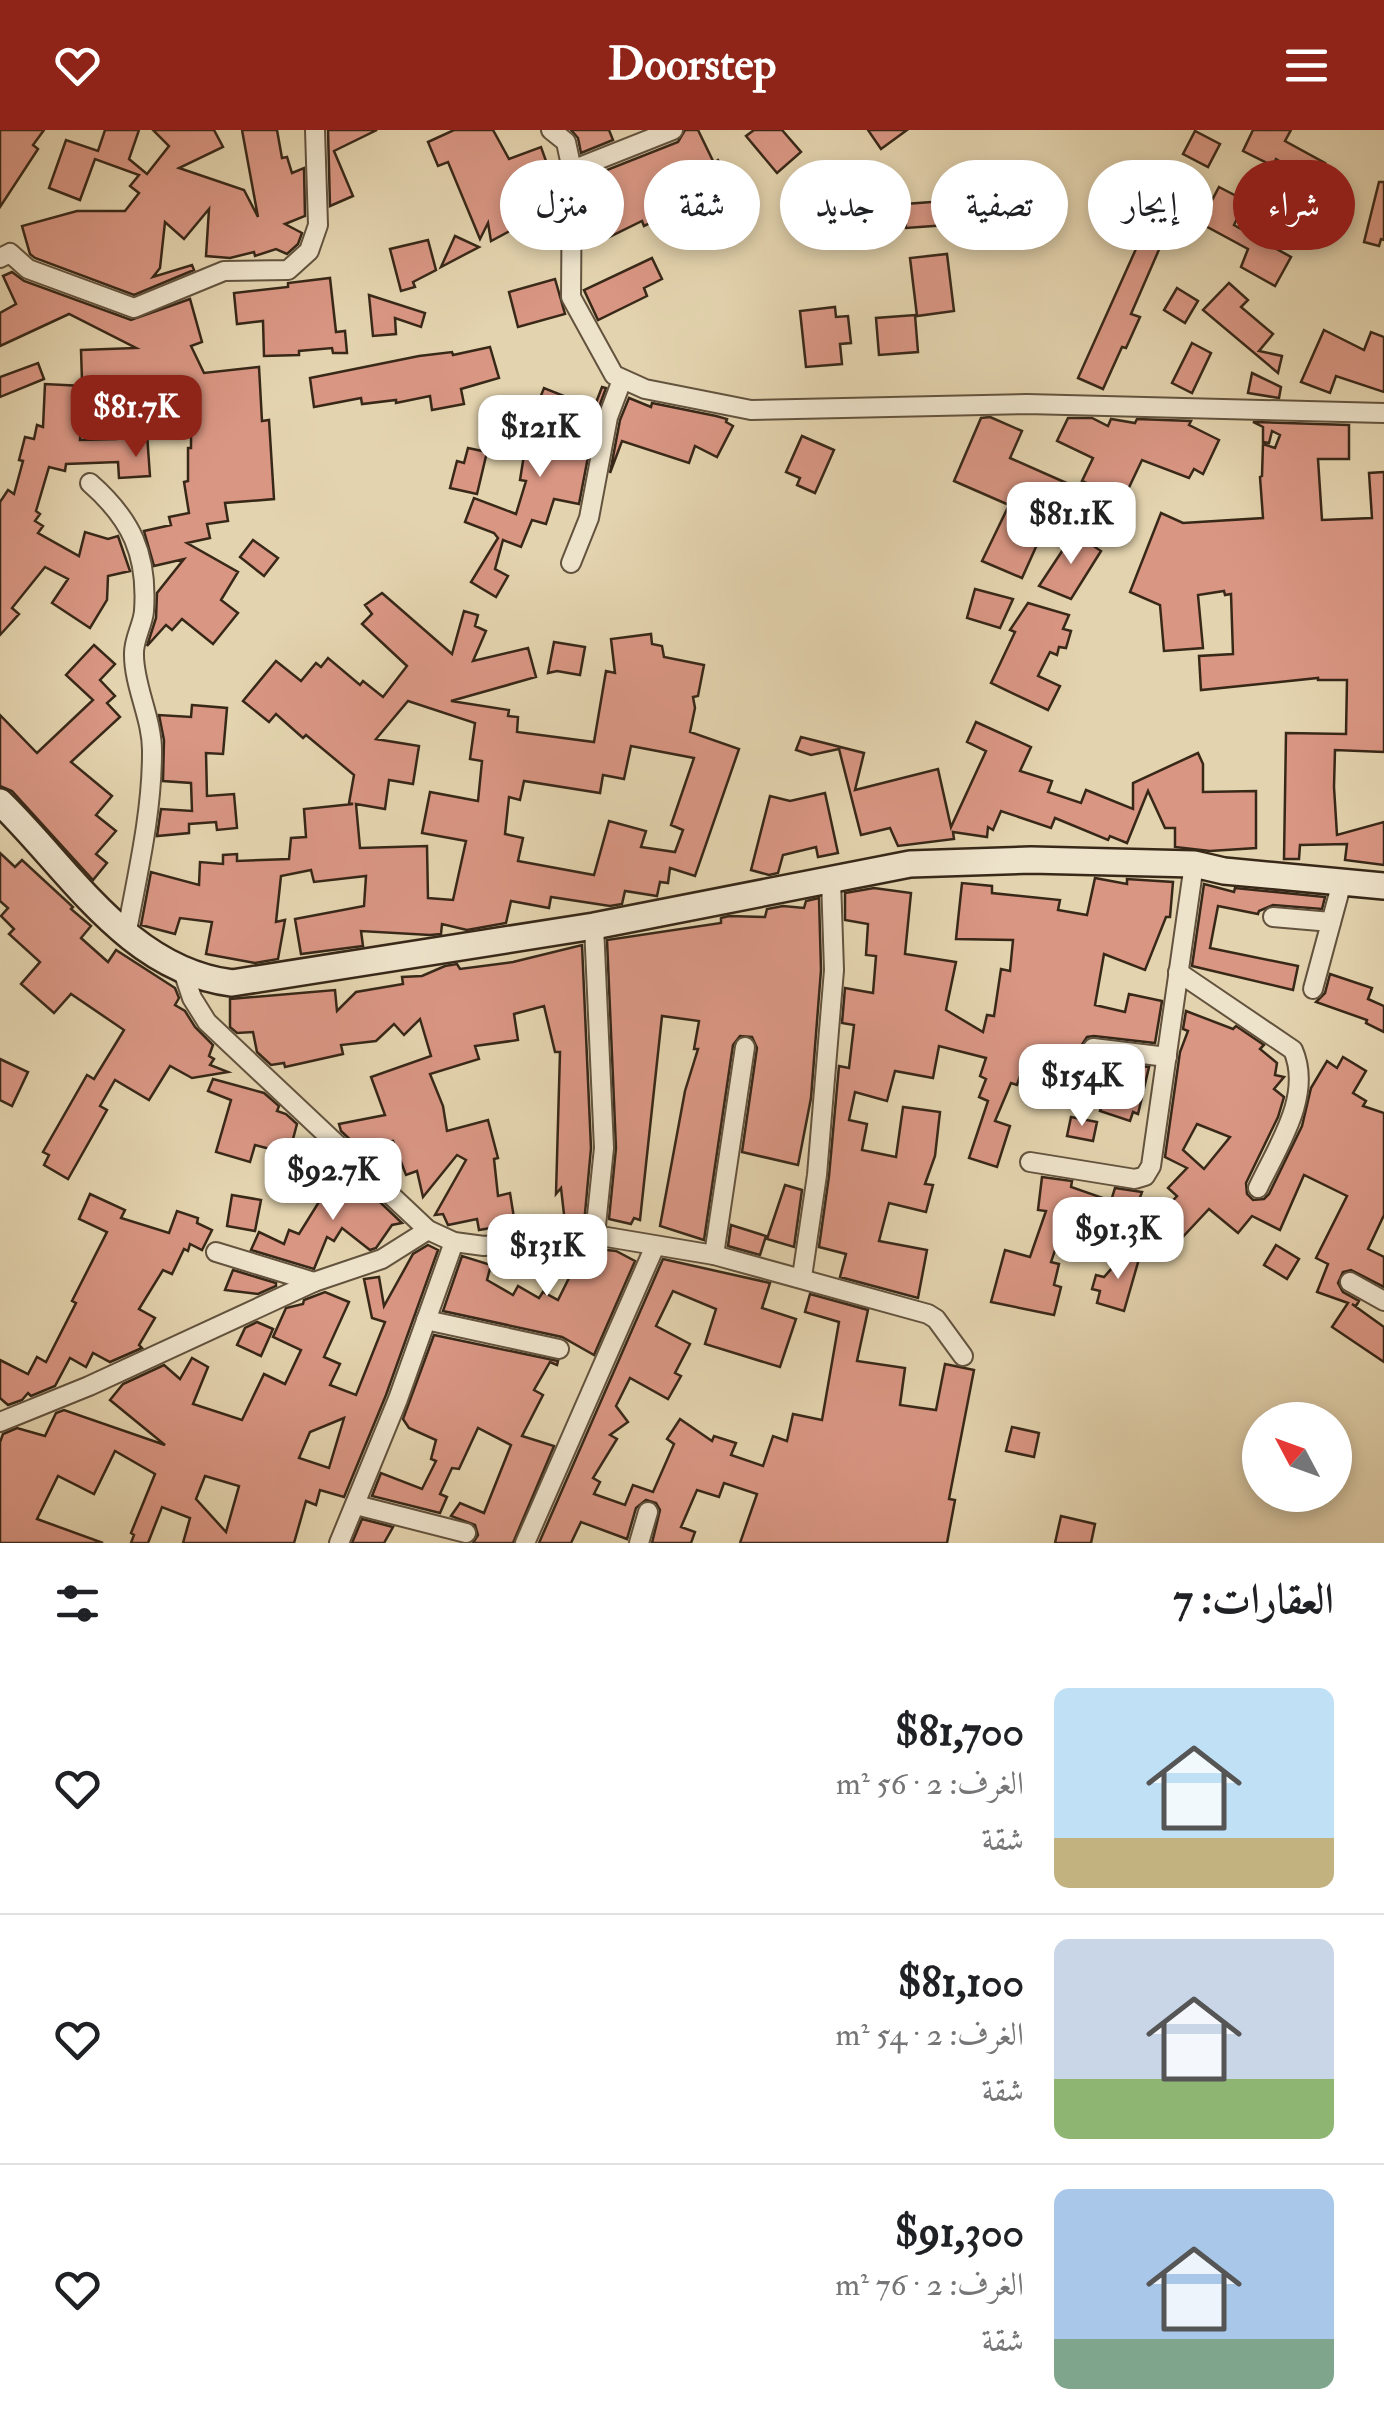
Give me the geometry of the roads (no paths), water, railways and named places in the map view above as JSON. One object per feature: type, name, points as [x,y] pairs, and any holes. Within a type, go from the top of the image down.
[{"type":"main road","points":[[4,814],[126,936],[183,971],[206,980],[232,983],[594,926],[927,864],[1031,860],[1194,864],[1224,871],[1384,886]]},
{"type":"street","points":[[0,258],[10,253],[28,269],[134,308],[224,272],[288,270],[309,251],[318,225],[315,130]]},
{"type":"street","points":[[551,130],[566,142],[570,160]]},
{"type":"street","points":[[598,160],[674,130]]},
{"type":"street","points":[[571,250],[570,297],[614,375],[645,389],[751,410],[1027,404],[1384,414]]},
{"type":"street","points":[[571,562],[589,518],[608,417],[622,380]]},
{"type":"street","points":[[90,483],[112,502],[135,535],[142,570],[144,612],[134,654],[152,750],[148,809],[126,936]]},
{"type":"street","points":[[1030,1162],[1135,1179],[1145,1176],[1152,1166],[1194,864]]},
{"type":"street","points":[[802,1277],[818,1175],[834,970],[831,880]]},
{"type":"street","points":[[1313,988],[1342,882]]},
{"type":"street","points":[[1273,917],[1331,922]]},
{"type":"street","points":[[594,926],[604,1148],[594,1235]]},
{"type":"street","points":[[183,971],[192,998],[207,1022],[428,1230],[454,1242],[484,1246],[594,1235],[714,1255],[928,1314],[962,1356]]},
{"type":"street","points":[[1178,972],[1292,1050],[1300,1067],[1296,1106],[1258,1188]]},
{"type":"street","points":[[714,1255],[746,1047]]},
{"type":"street","points":[[1093,1048],[1167,1057]]},
{"type":"street","points":[[0,1422],[89,1386],[314,1282],[382,1259],[428,1230]]},
{"type":"street","points":[[339,1543],[454,1242]]},
{"type":"street","points":[[525,1543],[655,1246]]},
{"type":"street","points":[[216,1252],[314,1282]]},
{"type":"street","points":[[1350,1282],[1384,1301]]},
{"type":"street","points":[[426,1320],[558,1349]]},
{"type":"street","points":[[356,1505],[466,1533]]},
{"type":"street","points":[[639,1543],[648,1512]]}]
